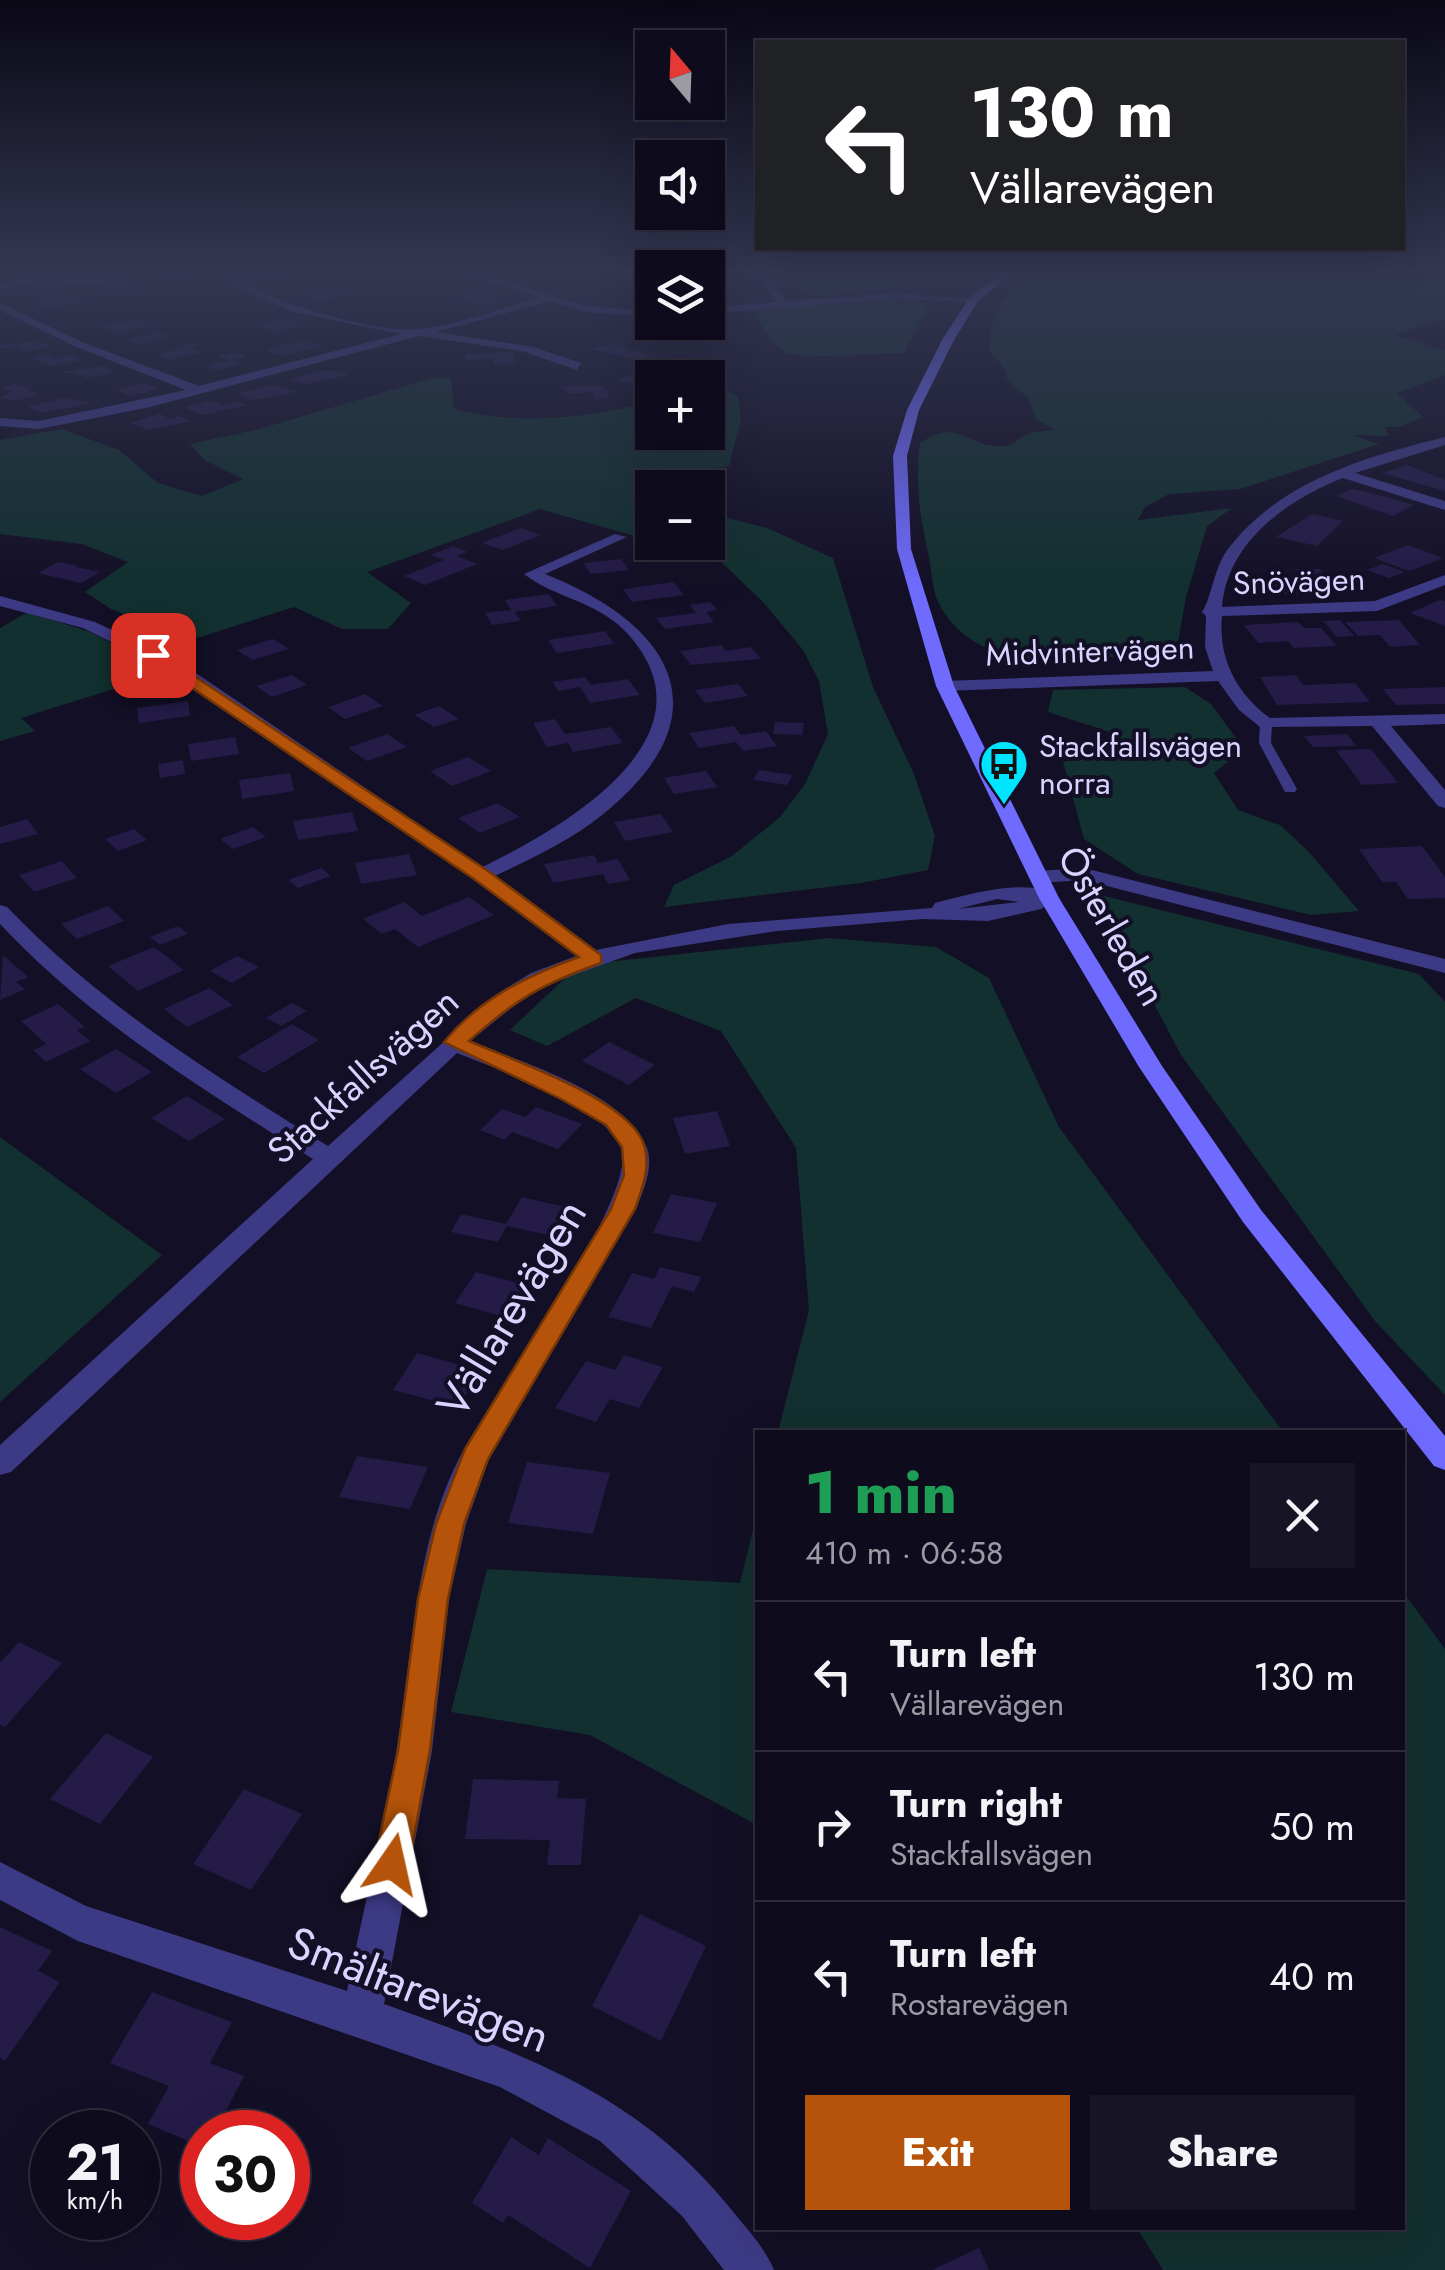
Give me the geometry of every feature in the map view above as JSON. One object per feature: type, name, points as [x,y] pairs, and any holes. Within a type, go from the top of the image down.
[{"type":"main road","name":"Österleden","points":[[928,376],[900,456],[904,549],[945,686],[1049,898],[1151,1067],[1252,1216],[1445,1458]]},
{"type":"street","points":[[161,376],[200,391]]},
{"type":"street","points":[[0,422],[29,426],[65,421],[257,376]]},
{"type":"street","name":"Midvintervägen","points":[[945,686],[1222,676],[1212,646],[1210,612],[1218,575],[1240,541],[1274,509],[1342,473],[1445,442]]},
{"type":"street","points":[[1342,473],[1445,506]]},
{"type":"street","points":[[481,875],[536,849],[606,802],[650,753],[660,732],[664,685],[658,662],[644,641],[602,606],[532,574],[620,536]]},
{"type":"street","name":"Snövägen","points":[[1210,612],[1377,606],[1445,580]]},
{"type":"street","points":[[0,601],[89,625],[147,651],[481,875],[594,959]]},
{"type":"street","points":[[1222,676],[1247,711],[1266,723],[1445,719]]},
{"type":"street","points":[[1380,723],[1445,802]]},
{"type":"street","points":[[1038,876],[1084,874],[1445,966]]},
{"type":"street","name":"Stackfallsvägen","points":[[0,1463],[454,1042],[500,1002],[536,979],[645,944],[698,935],[923,913],[956,917],[1006,914],[1049,898]]},
{"type":"street","points":[[0,911],[62,977],[111,1018],[328,1157]]},
{"type":"street","name":"Vällarevägen","points":[[362,2016],[414,1750],[433,1599],[450,1524],[475,1456],[623,1209],[635,1175],[634,1146],[614,1120],[571,1095],[454,1042]]},
{"type":"street","name":"Smältarevägen","points":[[0,1880],[78,1922],[511,2070],[614,2126],[698,2201],[752,2270]]},
{"type":"lane","points":[[1266,723],[1265,743],[1290,789]]},
{"type":"green space","points":[[1007,376],[1443,376],[1397,393],[1423,417],[1400,427],[1385,427],[1389,436],[1353,435],[1379,444],[1240,489],[1169,494],[1145,507],[1138,520],[1232,508],[1207,526],[1186,597],[1177,648],[1080,660],[1013,656],[983,646],[958,629],[938,602],[933,586],[918,486],[920,443],[953,433],[1001,446],[1030,433],[1054,430],[1036,419],[1028,398]]},
{"type":"green space","points":[[433,378],[451,378],[454,409],[478,414],[553,418],[635,405],[635,450],[725,450],[725,388],[738,397],[741,421],[729,466],[635,470],[635,536],[540,509],[367,572],[411,603],[388,629],[342,629],[294,607],[191,640],[111,609],[85,592],[128,562],[82,544],[0,534],[0,440],[62,429],[119,450],[158,483],[202,496],[243,479],[205,460],[190,444],[259,429]]},
{"type":"green space","points":[[725,517],[767,528],[833,558],[873,687],[914,774],[935,836],[928,870],[861,883],[664,907],[674,885],[732,856],[780,817],[805,784],[828,734],[819,681],[803,650],[763,602],[719,560],[725,560]]},
{"type":"green space","points":[[28,612],[90,632],[168,672],[21,718],[35,731],[0,741],[0,628]]},
{"type":"green space","points":[[1185,687],[1211,704],[1244,749],[1214,773],[1238,810],[1280,825],[1309,852],[1359,911],[1311,915],[1138,874],[1084,839],[1063,762],[1114,750],[1119,735],[1048,712],[1053,690]]},
{"type":"green space","points":[[1096,894],[1419,974],[1445,1002],[1445,1395],[1375,1321],[1181,1055]]},
{"type":"green space","points":[[829,938],[936,947],[989,978],[1059,1127],[1282,1430],[779,1430],[809,1310],[796,1148],[721,1031],[636,998],[547,1046],[510,1030],[579,965]]},
{"type":"green space","points":[[0,1137],[162,1255],[0,1402]]},
{"type":"green space","points":[[755,1522],[755,1824],[590,1735],[451,1712],[487,1569],[740,1583]]},
{"type":"green space","points":[[1405,1595],[1445,1649],[1445,2270],[1163,2270],[1138,2230],[1405,2230]]},
{"type":"building","points":[[301,376],[345,376],[304,384],[290,379]]},
{"type":"building","points":[[635,376],[635,384],[617,381]]},
{"type":"building","points":[[145,383],[160,389],[130,396],[117,390]]},
{"type":"building","points":[[15,384],[39,394],[16,401],[0,398],[11,391],[1,389]]},
{"type":"building","points":[[268,385],[299,391],[254,400],[237,394]]},
{"type":"building","points":[[603,386],[610,398],[596,399],[593,392],[568,394],[563,387]]},
{"type":"building","points":[[64,398],[95,403],[41,413],[27,407]]},
{"type":"building","points":[[211,400],[222,405],[236,401],[247,405],[204,415],[184,408]]},
{"type":"building","points":[[160,414],[192,421],[149,430],[130,423]]},
{"type":"building","points":[[1407,465],[1445,480],[1445,491],[1382,473]]},
{"type":"building","points":[[1352,489],[1414,505],[1393,516],[1336,496]]},
{"type":"building","points":[[1312,514],[1343,521],[1317,546],[1276,537]]},
{"type":"building","points":[[520,528],[541,535],[502,550],[482,543]]},
{"type":"building","points":[[1408,545],[1443,558],[1409,571],[1374,558]]},
{"type":"building","points":[[453,546],[468,552],[457,556],[477,564],[425,585],[404,576],[444,560],[431,555]]},
{"type":"building","points":[[621,559],[629,570],[591,574],[584,563]]},
{"type":"building","points":[[58,562],[100,572],[81,583],[38,573]]},
{"type":"building","points":[[1383,564],[1405,572],[1389,578],[1367,570]]},
{"type":"building","points":[[1296,569],[1320,569],[1330,583],[1311,584],[1318,594],[1266,594],[1255,578],[1301,578]]},
{"type":"building","points":[[674,582],[684,595],[632,602],[623,589]]},
{"type":"building","points":[[549,594],[557,606],[515,612],[521,621],[492,625],[485,613],[511,610],[505,600]]},
{"type":"building","points":[[1445,601],[1445,626],[1410,613]]},
{"type":"building","points":[[710,602],[717,610],[706,612],[714,622],[665,629],[656,618],[696,613],[690,605]]},
{"type":"building","points":[[1340,620],[1354,636],[1337,637],[1323,621]]},
{"type":"building","points":[[1399,620],[1420,645],[1390,647],[1380,635],[1358,636],[1345,622]]},
{"type":"building","points":[[1298,622],[1304,628],[1321,628],[1337,646],[1294,648],[1288,641],[1258,643],[1244,625]]},
{"type":"building","points":[[605,631],[614,644],[557,653],[548,640]]},
{"type":"building","points":[[273,639],[289,649],[252,660],[237,650]]},
{"type":"building","points":[[721,645],[726,651],[751,647],[761,659],[691,665],[680,651]]},
{"type":"building","points":[[292,675],[307,685],[272,697],[256,686]]},
{"type":"building","points":[[1296,675],[1303,685],[1355,683],[1370,702],[1277,705],[1260,677]]},
{"type":"building","points":[[585,677],[591,685],[628,679],[640,695],[590,703],[580,687],[558,691],[552,682]]},
{"type":"building","points":[[738,684],[748,696],[705,703],[695,690]]},
{"type":"building","points":[[1445,687],[1445,704],[1396,705],[1383,689]]},
{"type":"building","points":[[365,694],[383,706],[345,719],[328,707]]},
{"type":"building","points":[[188,701],[190,716],[139,723],[137,708]]},
{"type":"building","points":[[439,706],[459,719],[434,727],[414,715]]},
{"type":"building","points":[[555,719],[565,734],[611,727],[623,743],[573,752],[568,743],[547,747],[533,723]]},
{"type":"building","points":[[775,722],[804,723],[802,735],[773,734]]},
{"type":"building","points":[[734,726],[741,735],[766,731],[777,746],[743,751],[736,742],[699,748],[689,733]]},
{"type":"building","points":[[387,734],[407,747],[367,761],[348,748]]},
{"type":"building","points":[[1347,734],[1356,746],[1313,747],[1304,736]]},
{"type":"building","points":[[235,737],[239,754],[191,761],[188,744]]},
{"type":"building","points":[[1371,749],[1398,783],[1362,785],[1336,750]]},
{"type":"building","points":[[468,757],[491,771],[452,786],[430,771]]},
{"type":"building","points":[[183,760],[185,774],[160,778],[158,764]]},
{"type":"building","points":[[759,770],[793,775],[787,785],[753,780]]},
{"type":"building","points":[[706,771],[717,787],[674,794],[664,778]]},
{"type":"building","points":[[290,773],[294,791],[242,799],[239,780]]},
{"type":"building","points":[[498,803],[520,817],[480,833],[458,818]]},
{"type":"building","points":[[352,812],[358,831],[298,840],[293,821]]},
{"type":"building","points":[[661,814],[673,832],[625,841],[614,822]]},
{"type":"building","points":[[27,819],[38,834],[0,844],[0,827]]},
{"type":"building","points":[[253,827],[266,837],[233,849],[220,839]]},
{"type":"building","points":[[134,829],[147,840],[118,851],[105,839]]},
{"type":"building","points":[[1422,846],[1445,877],[1445,898],[1408,899],[1396,882],[1382,882],[1359,849]]},
{"type":"building","points":[[409,854],[417,875],[361,884],[355,863]]},
{"type":"building","points":[[594,855],[598,863],[618,859],[630,880],[608,884],[603,874],[553,883],[544,864]]},
{"type":"building","points":[[62,861],[77,878],[34,892],[19,875]]},
{"type":"building","points":[[321,868],[331,876],[298,888],[288,880]]},
{"type":"building","points":[[469,897],[494,915],[418,947],[395,929],[382,934],[363,919],[404,902],[422,916]]},
{"type":"building","points":[[108,906],[124,921],[77,939],[61,924]]},
{"type":"building","points":[[178,926],[188,934],[160,945],[150,937]]},
{"type":"building","points":[[154,947],[184,970],[138,991],[108,966]]},
{"type":"building","points":[[3,955],[28,977],[16,982],[25,989],[0,1000]]},
{"type":"building","points":[[237,956],[259,967],[232,983],[210,971]]},
{"type":"building","points":[[209,988],[233,1005],[187,1027],[164,1009]]},
{"type":"building","points":[[292,1003],[307,1011],[281,1026],[266,1018]]},
{"type":"building","points":[[58,1004],[85,1027],[77,1030],[90,1041],[46,1062],[33,1050],[46,1044],[21,1021]]},
{"type":"building","points":[[292,1024],[319,1040],[264,1073],[237,1057]]},
{"type":"building","points":[[609,1042],[655,1065],[629,1085],[582,1061]]},
{"type":"building","points":[[116,1049],[152,1072],[116,1093],[80,1069]]},
{"type":"building","points":[[187,1096],[225,1119],[189,1141],[151,1118]]},
{"type":"building","points":[[536,1107],[582,1124],[558,1149],[512,1132],[505,1140],[480,1130],[502,1109],[525,1117]]},
{"type":"building","points":[[717,1111],[730,1146],[685,1154],[673,1118]]},
{"type":"building","points":[[671,1194],[717,1203],[700,1242],[653,1233]]},
{"type":"building","points":[[522,1197],[578,1210],[562,1238],[507,1226],[498,1242],[451,1232],[461,1214],[506,1224]]},
{"type":"building","points":[[660,1267],[701,1277],[694,1292],[672,1286],[651,1328],[608,1317],[632,1273],[654,1279]]},
{"type":"building","points":[[476,1272],[532,1287],[512,1319],[455,1303]]},
{"type":"building","points":[[417,1353],[481,1371],[458,1407],[393,1390]]},
{"type":"building","points":[[624,1355],[663,1367],[639,1408],[610,1399],[596,1422],[555,1408],[586,1361],[615,1370]]},
{"type":"building","points":[[357,1456],[428,1467],[410,1509],[339,1497]]},
{"type":"building","points":[[527,1462],[610,1473],[593,1534],[508,1523]]},
{"type":"building","points":[[19,1642],[62,1663],[5,1727],[0,1725],[0,1663]]},
{"type":"building","points":[[106,1733],[153,1757],[100,1824],[50,1799]]},
{"type":"building","points":[[473,1779],[559,1781],[557,1798],[586,1799],[581,1865],[547,1865],[550,1840],[465,1839]]},
{"type":"building","points":[[244,1789],[302,1814],[251,1890],[193,1864]]},
{"type":"building","points":[[640,1914],[706,1946],[661,2041],[592,2006]]},
{"type":"building","points":[[0,1927],[52,1951],[38,1971],[60,1982],[5,2061],[0,2058]]},
{"type":"building","points":[[152,1992],[232,2022],[210,2063],[244,2076],[226,2110],[180,2110],[180,2138],[160,2129],[160,2110],[156,2110],[169,2086],[110,2063]]},
{"type":"building","points":[[511,2137],[539,2155],[548,2138],[631,2191],[590,2268],[508,2215],[503,2223],[472,2203]]},
{"type":"building","points":[[979,2248],[989,2270],[932,2270]]},
{"type":"place","name":"Stackfallsvägen norra","points":[[1004,806]]},
{"type":"route","points":[[153,655],[481,875],[594,959],[536,979],[500,1002],[454,1042],[571,1095],[614,1120],[634,1146],[635,1175],[623,1209],[475,1456],[450,1524],[433,1599],[414,1750],[392,1864]]}]
